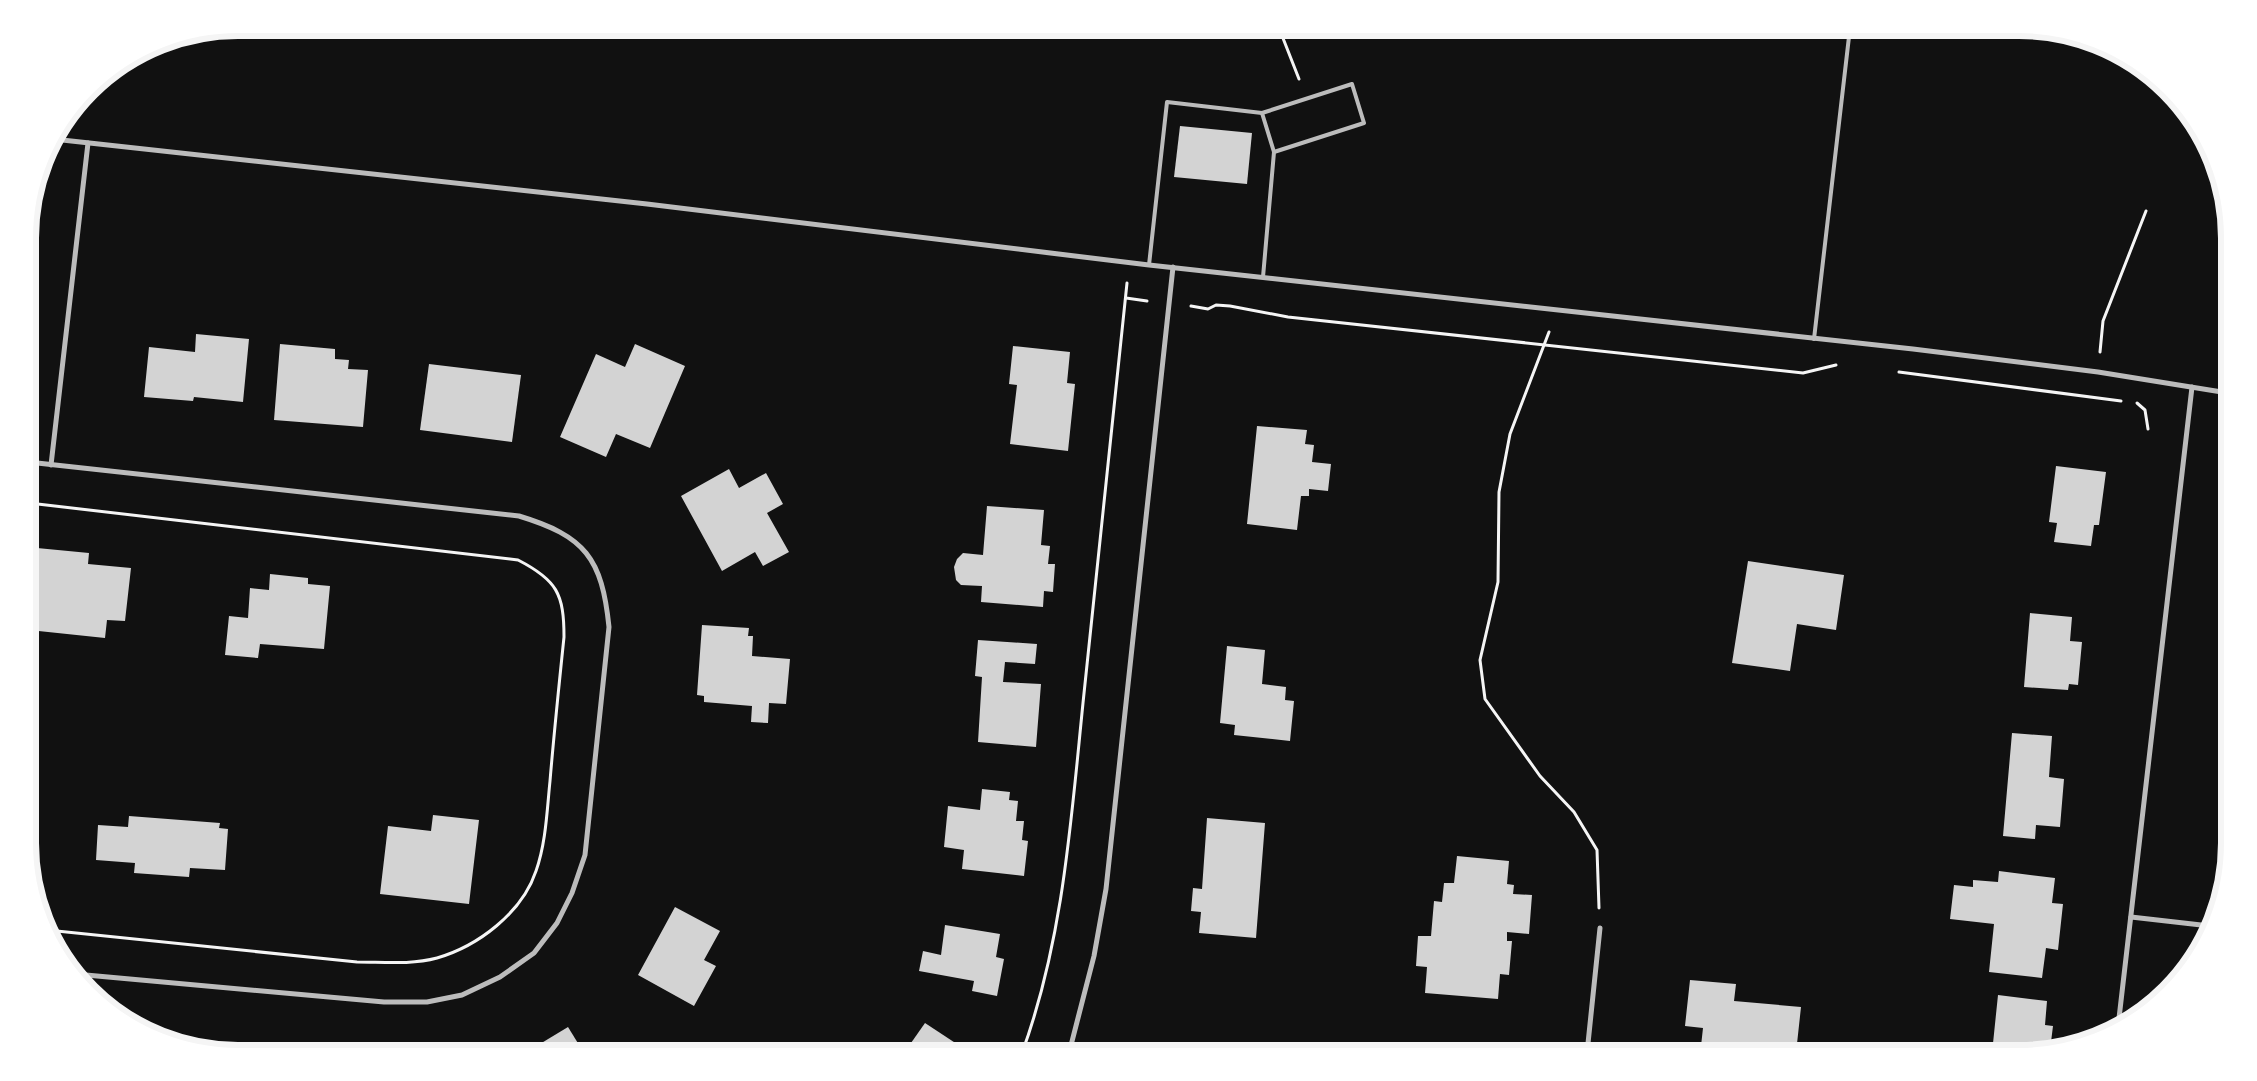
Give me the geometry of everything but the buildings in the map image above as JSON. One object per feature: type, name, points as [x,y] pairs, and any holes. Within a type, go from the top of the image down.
[{"type":"street","points":[[62,140],[647,204],[1262,278],[1913,349],[2098,372],[2221,392]]},
{"type":"street","points":[[51,465],[88,143]]},
{"type":"street","points":[[1071,1045],[1094,956],[1106,889],[1173,267]]},
{"type":"street","points":[[2119,1019],[2192,388]]},
{"type":"street","points":[[36,463],[519,516],[547,524],[577,542],[594,562],[606,594],[609,627],[585,855],[572,893],[557,923],[534,953],[500,977],[462,995],[427,1002],[384,1002],[85,975]]},
{"type":"street","points":[[2130,917],[2203,925]]},
{"type":"street","points":[[1588,1045],[1600,928]]},
{"type":"lane","points":[[1814,339],[1849,36]]},
{"type":"lane","points":[[1149,265],[1167,102],[1262,113],[1352,84],[1364,123],[1274,152]]},
{"type":"lane","points":[[1262,113],[1274,152],[1262,278]]},
{"type":"path","points":[[1282,36],[1306,98]]},
{"type":"path","points":[[2095,397],[2103,321],[2146,210]]},
{"type":"path","points":[[1024,1045],[1045,977],[1058,920],[1074,791],[1129,262]]},
{"type":"path","points":[[1126,298],[1208,309],[1216,305],[1230,306],[1288,317],[1803,373],[1817,371],[1831,365],[1843,365]]},
{"type":"path","points":[[1557,310],[1510,434],[1499,492],[1498,582],[1480,660],[1485,699],[1540,776],[1574,812],[1596,850],[1600,928]]},
{"type":"path","points":[[1892,371],[2138,403],[2145,410],[2148,428]]},
{"type":"path","points":[[36,504],[518,560],[540,570],[557,590],[564,611],[564,637],[546,822],[536,871],[521,899],[500,924],[471,944],[436,958],[401,963],[357,962],[57,931]]}]
